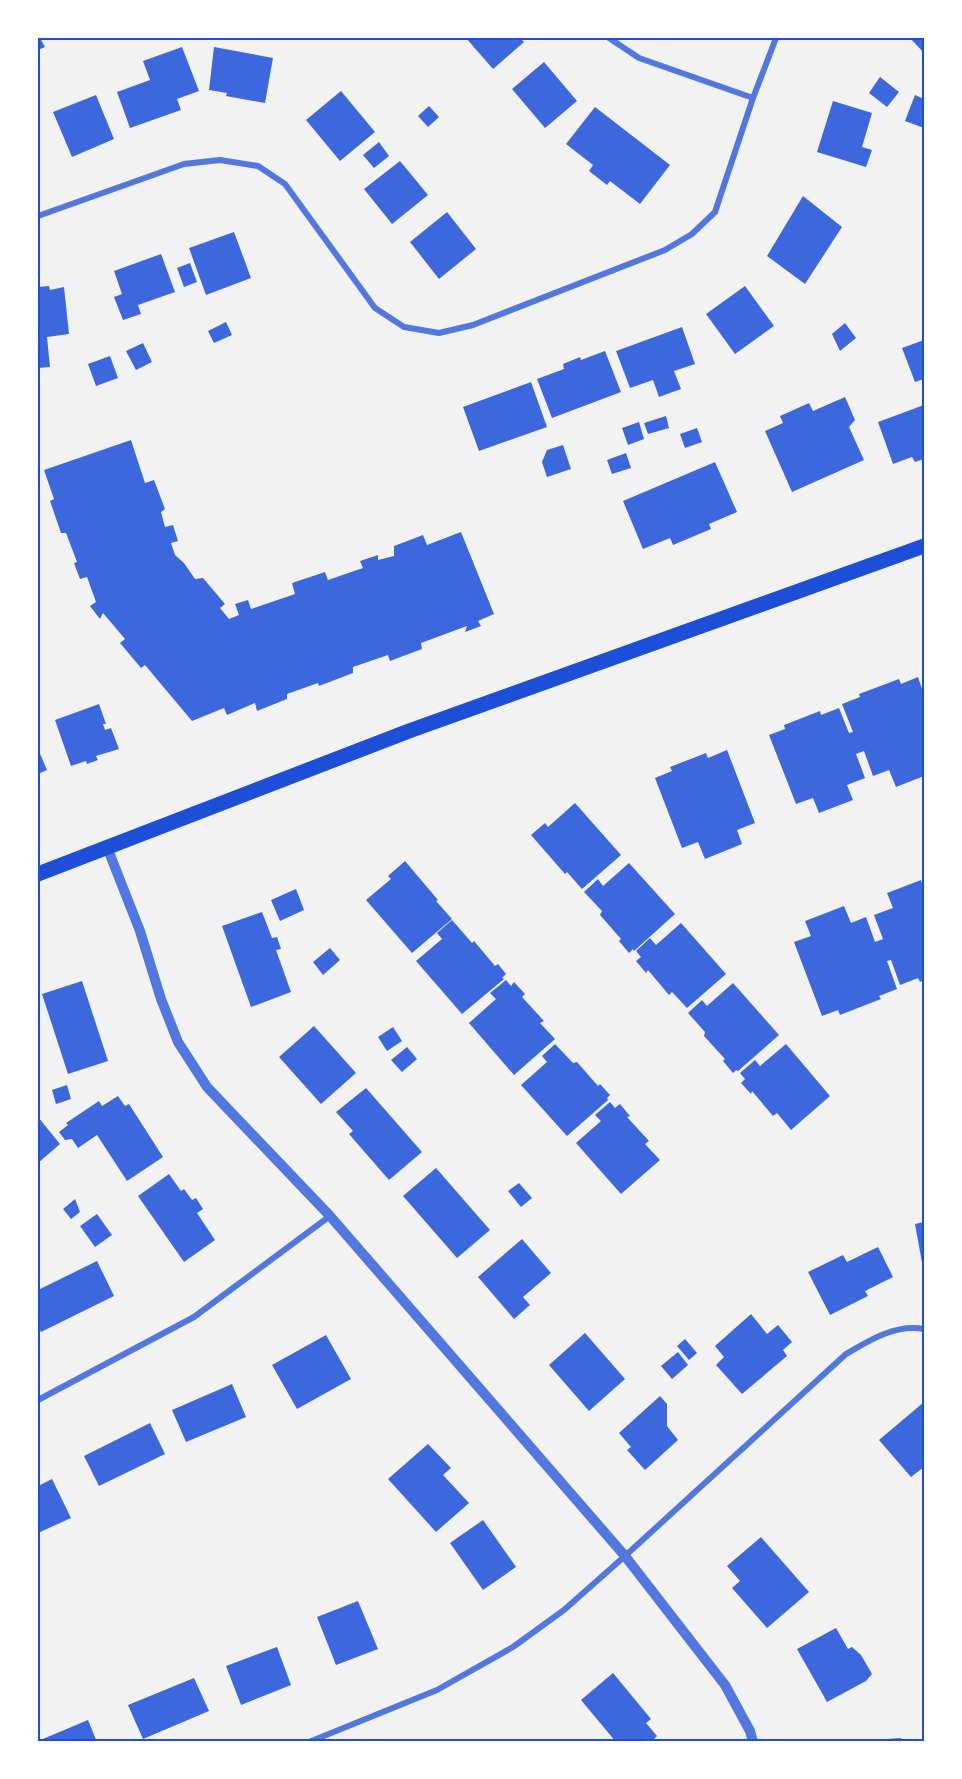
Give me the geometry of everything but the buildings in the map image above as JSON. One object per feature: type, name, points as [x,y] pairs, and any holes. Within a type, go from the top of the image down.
[{"type":"main road","points":[[38,874],[409,731],[924,546]]},
{"type":"street","points":[[609,38],[639,58],[753,98]]},
{"type":"street","points":[[38,216],[184,164],[220,160],[258,166],[285,184],[375,308],[404,327],[439,333],[473,325],[665,250],[692,234],[715,212],[753,98],[776,38]]},
{"type":"street","points":[[107,847],[140,931],[161,999],[178,1042],[207,1087],[330,1216],[625,1556],[725,1685],[750,1731],[753,1742]]},
{"type":"street","points":[[38,1400],[194,1317],[330,1216]]},
{"type":"street","points":[[309,1742],[436,1690],[513,1647],[564,1610],[846,1354],[879,1335],[913,1327],[924,1329]]}]
